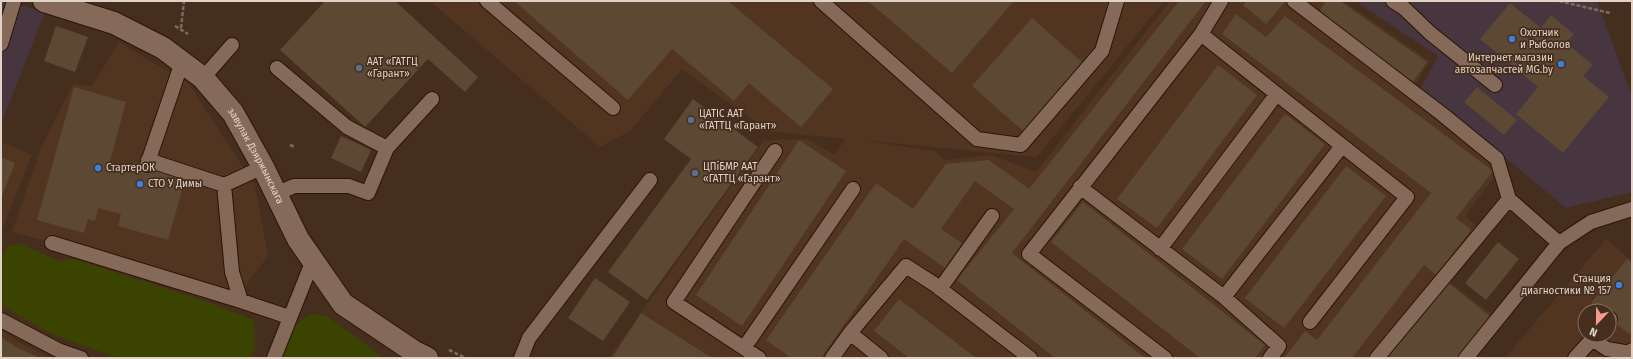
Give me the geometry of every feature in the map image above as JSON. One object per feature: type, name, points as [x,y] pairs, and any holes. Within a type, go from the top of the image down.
[{"type":"street","name":"завулак Дзяржынскага","points":[[44,1],[114,23],[163,48],[203,78],[233,113],[263,167],[298,239],[343,304],[413,351],[436,353]]},
{"type":"lane","points":[[1,44],[14,1]]},
{"type":"lane","points":[[487,1],[613,108]]},
{"type":"lane","points":[[821,1],[977,139],[1021,145],[1102,51],[1117,1]]},
{"type":"lane","points":[[1165,358],[1029,254],[1201,34],[1221,1]]},
{"type":"lane","points":[[1294,1],[1442,114],[1497,159],[1509,199],[1559,243]]},
{"type":"lane","points":[[1401,3],[1430,33],[1495,85]]},
{"type":"lane","points":[[1201,34],[1276,95],[1407,197],[1310,322]]},
{"type":"lane","points":[[203,78],[232,45]]},
{"type":"lane","points":[[182,62],[148,162],[224,185],[263,167]]},
{"type":"lane","points":[[277,68],[347,127],[387,148]]},
{"type":"lane","points":[[1160,249],[1276,95]]},
{"type":"lane","points":[[276,194],[294,186],[349,186],[368,193],[387,148],[432,99]]},
{"type":"lane","points":[[1224,297],[1342,146]]},
{"type":"lane","points":[[759,358],[674,302],[775,151]]},
{"type":"lane","points":[[520,358],[529,338],[650,180]]},
{"type":"lane","points":[[224,185],[232,272],[241,301]]},
{"type":"lane","points":[[1080,187],[1224,297],[1279,346],[1270,358]]},
{"type":"lane","points":[[744,348],[853,189]]},
{"type":"lane","points":[[1377,358],[1509,199]]},
{"type":"lane","points":[[1466,358],[1559,243],[1591,222],[1632,209]]},
{"type":"lane","points":[[940,289],[992,216]]},
{"type":"lane","points":[[52,244],[289,317]]},
{"type":"lane","points":[[274,358],[289,317],[313,260]]},
{"type":"lane","points":[[832,358],[850,333],[906,266],[940,289],[1030,358]]},
{"type":"lane","points":[[1,320],[58,350],[81,358]]},
{"type":"lane","points":[[850,333],[881,358]]},
{"type":"lane","points":[[1575,358],[1589,343]]},
{"type":"lane","points":[[1600,343],[1607,349],[1630,353],[1632,350]]},
{"type":"path","points":[[181,28],[184,1]]},
{"type":"path","points":[[1559,1],[1610,13]]},
{"type":"path","points":[[290,145],[295,147]]},
{"type":"path","points":[[436,353],[466,358]]},
{"type":"shaded area","points":[[1,1],[7,1],[45,12],[1,124]]},
{"type":"shaded area","points":[[430,1],[1164,1],[1037,157],[862,140],[934,151],[944,160],[991,155],[1036,172],[1170,1],[1343,1],[1430,61],[1407,97],[1499,170],[1465,216],[1479,228],[1441,276],[1493,315],[1457,358],[609,358],[764,140],[806,139],[835,155],[845,139],[768,131],[682,69],[630,131],[600,147]]},
{"type":"shaded area","points":[[1355,1],[1597,1],[1632,97],[1632,192],[1566,208],[1421,88],[1438,56]]},
{"type":"shaded area","points":[[119,42],[188,83],[255,185],[268,256],[240,293],[12,232],[41,148],[73,84],[92,86]]},
{"type":"shaded area","points":[[1,142],[32,155],[1,232]]},
{"type":"shaded area","points":[[1606,239],[1632,261],[1632,358],[1505,358]]},
{"type":"shaded area","points":[[1,330],[20,343],[52,358],[1,358]]},
{"type":"green space","points":[[21,244],[59,261],[74,259],[207,302],[254,320],[255,349],[251,358],[118,358],[54,335],[1,305],[1,260],[9,245]]},
{"type":"green space","points":[[310,314],[327,316],[384,358],[281,358],[292,329]]},
{"type":"building","name":"ААТ «ГАТГЦ «Гарант»","points":[[325,1],[395,1],[478,77],[465,92],[428,59],[365,127],[280,50]]},
{"type":"building","points":[[514,1],[728,1],[833,89],[801,127],[749,83],[734,101],[672,49],[628,100]]},
{"type":"building","points":[[868,1],[1014,1],[952,73]]},
{"type":"building","points":[[1179,1],[1206,1],[1012,253],[1145,358],[1055,358],[957,280],[1014,209],[975,181],[941,229],[962,243],[945,268],[904,239],[821,358],[791,358],[766,340],[876,183],[913,209],[946,164],[989,160],[1029,189]]},
{"type":"building","points":[[1246,1],[1286,1],[1266,24],[1243,5]]},
{"type":"building","points":[[1326,1],[1340,1],[1427,62],[1413,82],[1317,15]]},
{"type":"building","points":[[1510,3],[1541,28],[1551,15],[1574,34],[1566,43],[1593,65],[1583,76],[1609,97],[1563,153],[1516,114],[1538,87],[1480,39]]},
{"type":"building","points":[[1236,14],[1266,37],[1285,16],[1493,171],[1456,218],[1471,230],[1436,275],[1424,265],[1352,358],[1284,358],[1305,331],[1317,340],[1431,193],[1222,34]]},
{"type":"building","points":[[1032,18],[1083,63],[1023,131],[972,86]]},
{"type":"building","points":[[56,26],[88,37],[75,72],[44,61]]},
{"type":"building","points":[[1218,65],[1257,95],[1157,228],[1117,199]]},
{"type":"building","points":[[74,87],[126,102],[109,165],[133,171],[135,162],[186,176],[168,240],[118,226],[121,214],[98,208],[95,221],[88,219],[84,233],[37,220]]},
{"type":"building","points":[[1477,87],[1517,120],[1504,135],[1464,102]]},
{"type":"building","points":[[693,99],[758,147],[647,300],[608,272],[691,159],[664,139]]},
{"type":"building","points":[[1285,114],[1325,144],[1222,279],[1182,249]]},
{"type":"building","points":[[341,136],[371,150],[361,172],[331,158]]},
{"type":"building","points":[[799,140],[846,171],[742,326],[696,295]]},
{"type":"building","points":[[1,157],[15,163],[1,199]]},
{"type":"building","points":[[1346,166],[1386,196],[1284,328],[1245,298]]},
{"type":"building","points":[[1083,202],[1265,345],[1255,358],[1200,358],[1051,242]]},
{"type":"building","points":[[1498,242],[1519,259],[1486,300],[1465,283]]},
{"type":"building","name":"Станция диагностики № 157","points":[[1627,259],[1632,263],[1632,331],[1629,334],[1617,324],[1617,303],[1591,303]]},
{"type":"building","points":[[595,278],[630,302],[603,341],[568,318]]},
{"type":"building","points":[[1446,281],[1491,317],[1458,358],[1384,358]]},
{"type":"building","points":[[899,299],[976,358],[909,358],[874,331]]},
{"type":"building","points":[[641,313],[712,358],[612,358]]},
{"type":"building","points":[[1,337],[16,347],[40,358],[1,358]]},
{"type":"place","name":"Охотник и Рыболов","points":[[1512,39]]},
{"type":"place","name":"Интернет магазин автозапчастей MG.by","points":[[1561,64]]},
{"type":"place","name":"ААТ «ГАТГЦ «Гарант»","points":[[359,68]]},
{"type":"place","name":"ЦАТІС ААТ «ГАТТЦ «Гарант»","points":[[691,120]]},
{"type":"place","name":"СтартерОК","points":[[98,168]]},
{"type":"place","name":"ЦПіБМР ААТ «ГАТТЦ «Гарант»","points":[[695,173]]},
{"type":"place","name":"СТО У Димы","points":[[140,184]]},
{"type":"place","name":"Станция диагностики № 157","points":[[1619,285]]}]
